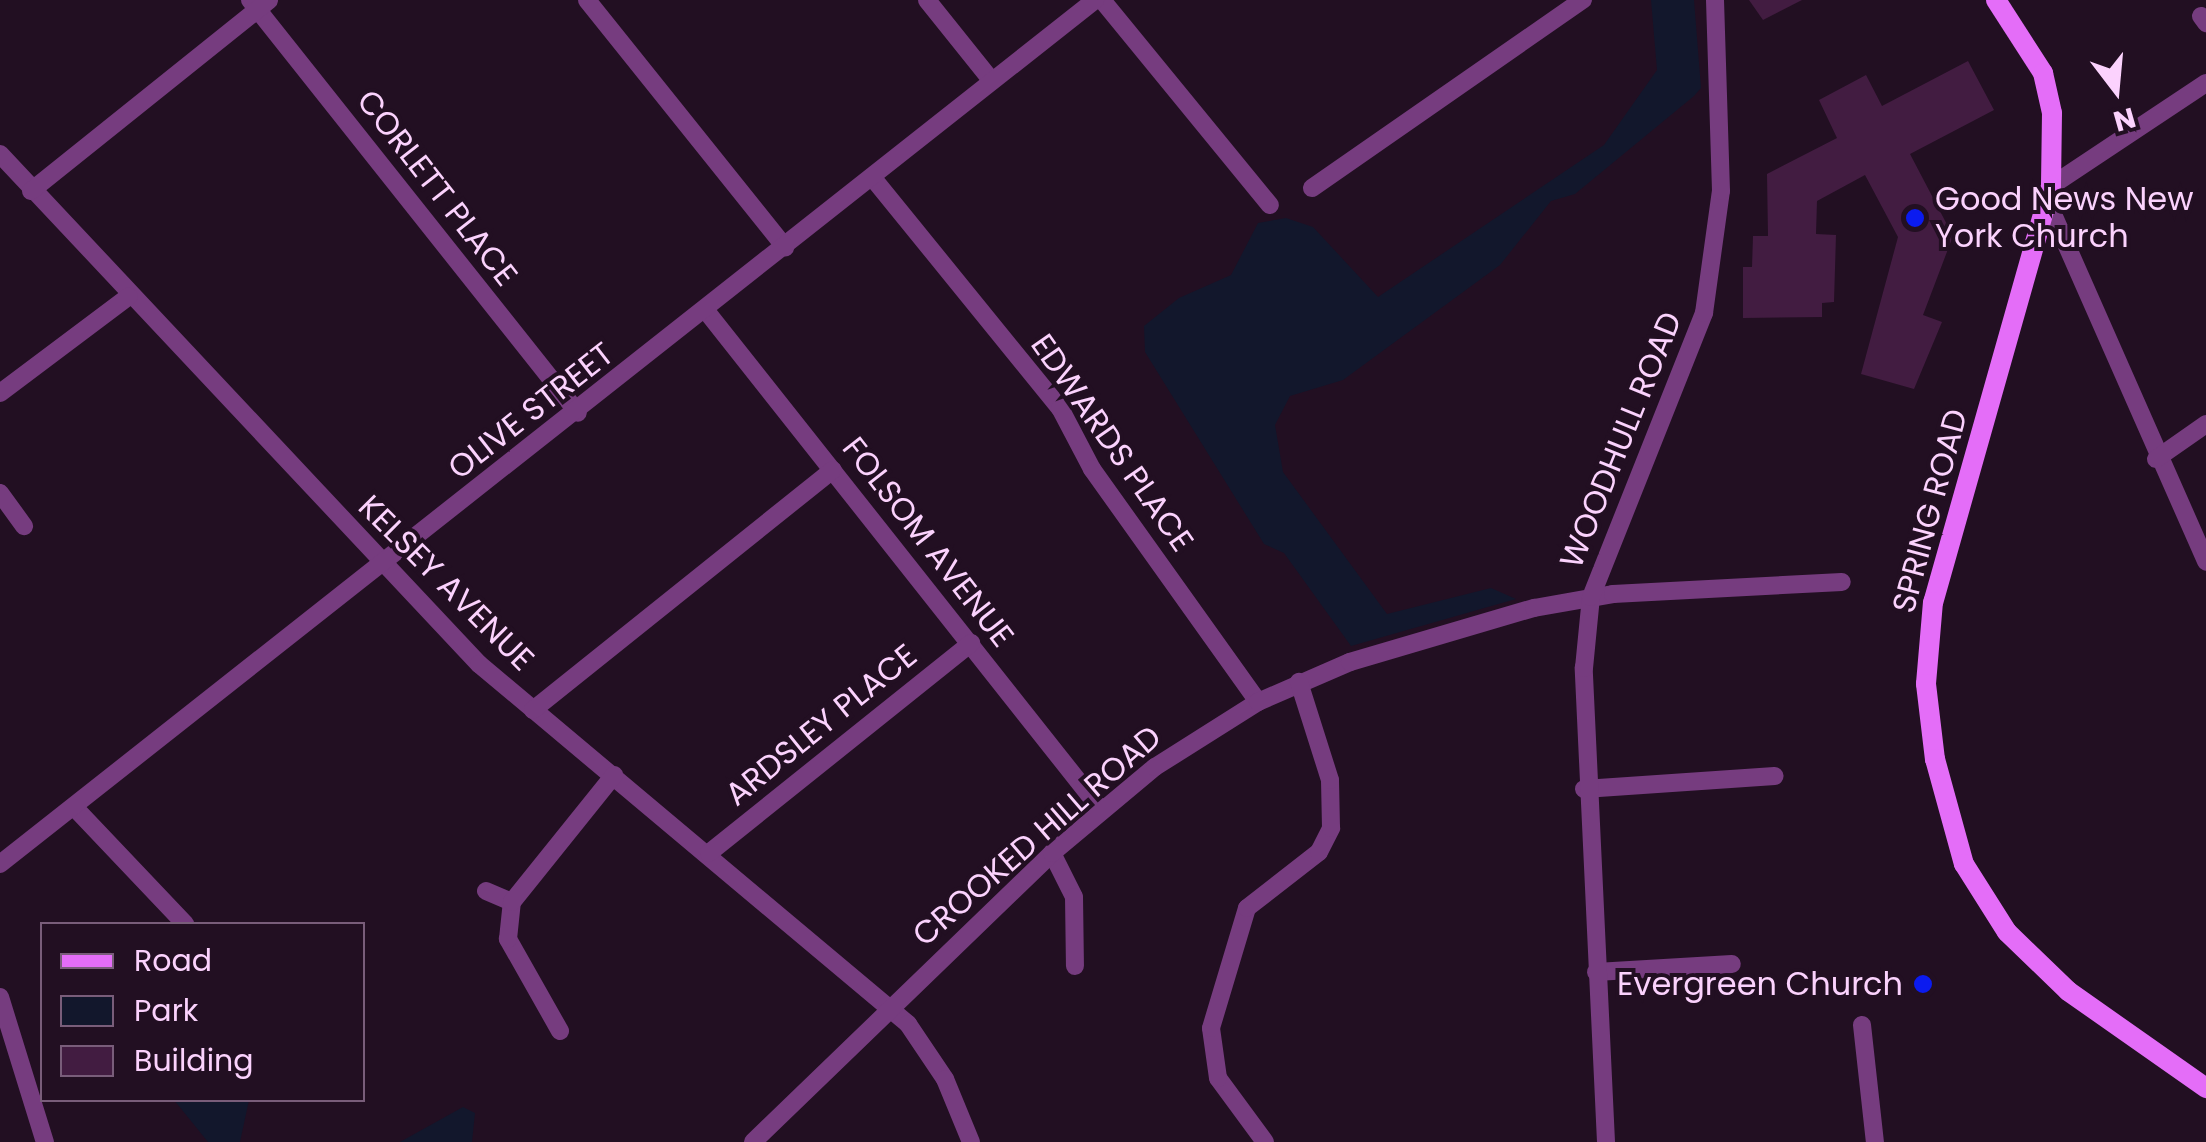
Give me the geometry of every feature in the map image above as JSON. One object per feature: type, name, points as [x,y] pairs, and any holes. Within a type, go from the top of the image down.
[{"type":"main road","name":"SPRING ROAD","points":[[2005,3],[2043,73],[2052,113],[2050,194],[1933,602],[1926,684],[1935,759],[1964,864],[2007,932],[2068,991],[2206,1088]]},
{"type":"street","points":[[587,0],[785,247]]},
{"type":"street","points":[[928,0],[991,80]]},
{"type":"street","points":[[1098,0],[1270,205]]},
{"type":"street","name":"OLIVE STREET","points":[[0,864],[706,312],[991,80],[1098,0]]},
{"type":"street","points":[[1312,188],[1584,0]]},
{"type":"street","name":"WOODHULL ROAD","points":[[1606,1142],[1584,789],[1591,597],[1704,313],[1721,191],[1714,0]]},
{"type":"street","points":[[32,191],[259,3]]},
{"type":"street","name":"CORLETT PLACE","points":[[259,3],[578,413]]},
{"type":"street","points":[[2206,83],[2050,194],[2156,460],[2206,562]]},
{"type":"street","name":"KELSEY AVENUE","points":[[0,154],[382,565],[533,710],[893,1009]]},
{"type":"street","name":"EDWARDS PLACE","points":[[872,178],[1060,408],[1092,469],[1258,702]]},
{"type":"street","points":[[0,393],[129,296]]},
{"type":"street","name":"FOLSOM AVENUE","points":[[706,312],[1102,811]]},
{"type":"street","points":[[2156,460],[2206,424]]},
{"type":"street","points":[[533,710],[833,470]]},
{"type":"street","points":[[0,494],[24,526]]},
{"type":"street","name":"CROOKED HILL ROAD","points":[[753,1142],[1052,854],[1102,811],[1258,702],[1299,682],[1401,646],[1591,597],[1842,582]]},
{"type":"street","name":"ARDSLEY PLACE","points":[[709,853],[970,643]]},
{"type":"street","points":[[1265,1142],[1218,1078],[1212,1028],[1247,908],[1319,852],[1331,828],[1330,780],[1299,682]]},
{"type":"street","points":[[560,1032],[508,939],[512,902],[614,774]]},
{"type":"street","points":[[1584,789],[1775,776]]},
{"type":"street","points":[[74,808],[184,922]]},
{"type":"street","points":[[1052,854],[1074,898],[1075,966]]},
{"type":"street","points":[[486,891],[512,902]]},
{"type":"street","points":[[1596,972],[1732,964]]},
{"type":"street","points":[[0,997],[45,1142]]},
{"type":"street","points":[[893,1009],[944,1079],[971,1142]]},
{"type":"street","points":[[1862,1026],[1875,1142]]},
{"type":"green space","points":[[1651,0],[1694,0],[1701,88],[1694,96],[1575,194],[1551,201],[1500,265],[1343,380],[1290,396],[1275,425],[1283,472],[1387,614],[1491,588],[1516,599],[1351,646],[1284,553],[1264,544],[1145,352],[1144,326],[1179,298],[1231,275],[1258,223],[1286,218],[1313,227],[1378,297],[1604,145],[1657,70]]},
{"type":"green space","points":[[176,1102],[249,1102],[240,1142],[208,1142]]},
{"type":"green space","points":[[463,1107],[475,1113],[472,1142],[400,1142]]},
{"type":"building","points":[[1749,0],[1802,0],[1763,20]]},
{"type":"building","name":"Good News New York Church","points":[[1968,61],[1994,110],[1910,154],[1953,236],[1923,315],[1942,322],[1914,389],[1861,374],[1898,237],[1865,175],[1817,201],[1816,234],[1836,235],[1834,302],[1822,303],[1822,317],[1743,318],[1743,267],[1752,267],[1753,236],[1768,236],[1767,174],[1837,138],[1819,100],[1866,75],[1882,106]]},
{"type":"place","name":"Good News New York Church","points":[[1915,218]]},
{"type":"place","name":"Evergreen Church","points":[[1923,984]]}]
